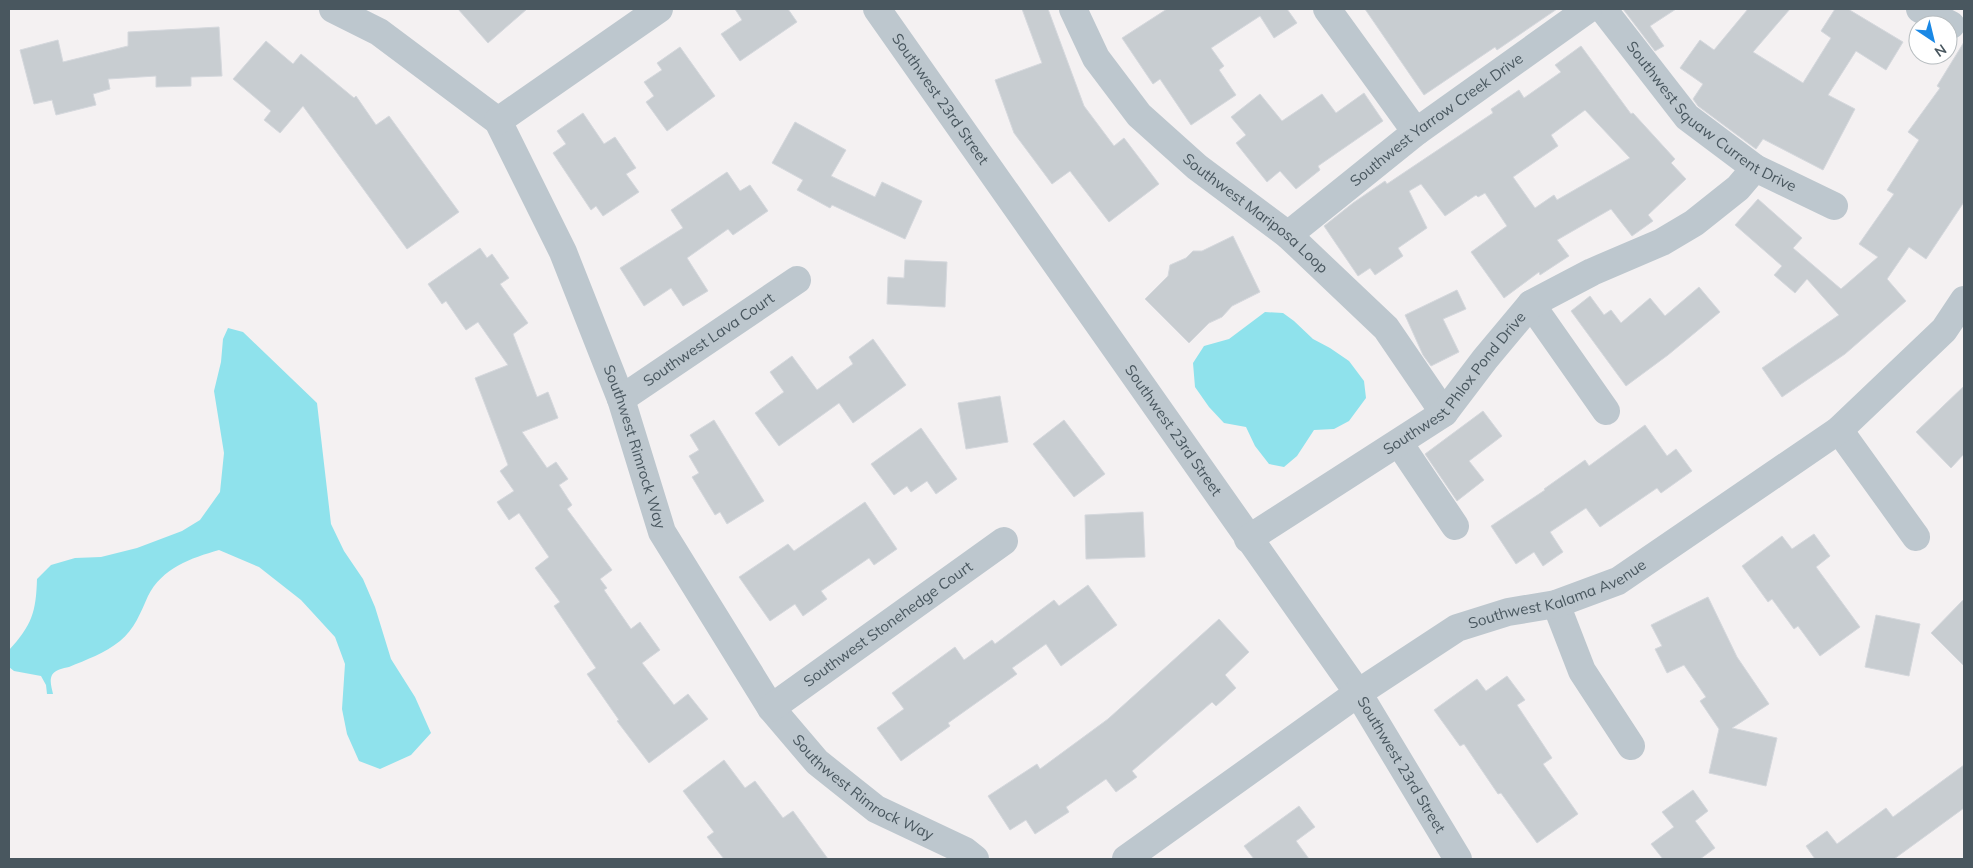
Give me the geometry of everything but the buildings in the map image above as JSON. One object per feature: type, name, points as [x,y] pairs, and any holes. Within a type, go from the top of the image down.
[{"type":"street","name":"Southwest Rimrock Way","points":[[333,9],[380,32],[498,121],[563,252],[621,399],[662,532],[771,708],[816,762],[876,809],[965,851],[975,859]]},
{"type":"street","points":[[498,121],[659,9]]},
{"type":"street","name":"Southwest 23rd Street","points":[[877,9],[1358,693],[1458,859]]},
{"type":"street","name":"Southwest Mariposa Loop","points":[[1073,9],[1096,58],[1139,115],[1197,167],[1288,235],[1386,328],[1444,413]]},
{"type":"street","points":[[1327,9],[1416,132]]},
{"type":"street","name":"Southwest Yarrow Creek Drive","points":[[1288,235],[1416,132],[1588,9]]},
{"type":"street","name":"Southwest Squaw Current Drive","points":[[1603,9],[1687,117],[1755,168],[1834,206]]},
{"type":"street","points":[[1920,9],[1932,15]]},
{"type":"street","name":"Southwest Phlox Pond Drive","points":[[1248,539],[1444,413],[1485,359],[1531,304],[1592,272],[1662,242],[1694,223],[1738,188],[1755,168]]},
{"type":"street","name":"Southwest Lava Court","points":[[621,399],[797,280]]},
{"type":"street","name":"Southwest Kalama Avenue","points":[[1126,859],[1358,693],[1457,628],[1508,612],[1556,604],[1618,581],[1839,430],[1944,330],[1964,300]]},
{"type":"street","points":[[1531,304],[1606,411]]},
{"type":"street","points":[[1839,430],[1916,537]]},
{"type":"street","points":[[1399,443],[1455,526]]},
{"type":"street","name":"Southwest Stonehedge Court","points":[[771,708],[1004,541]]},
{"type":"street","points":[[1556,604],[1582,671],[1631,746]]},
{"type":"water","points":[[1265,312],[1283,313],[1313,339],[1349,361],[1364,381],[1366,398],[1349,421],[1334,429],[1314,430],[1297,456],[1284,467],[1269,464],[1255,446],[1246,427],[1224,423],[1209,407],[1195,387],[1193,363],[1204,346],[1229,339]]},
{"type":"water","points":[[228,328],[243,332],[317,403],[331,524],[344,551],[363,579],[375,607],[391,659],[415,697],[431,733],[411,755],[380,769],[359,761],[347,734],[342,709],[345,664],[335,637],[301,600],[259,567],[219,550],[188,561],[169,571],[154,586],[140,614],[125,637],[95,656],[53,673],[51,684],[53,694],[47,694],[46,685],[41,676],[14,671],[9,667],[9,650],[28,625],[34,609],[37,579],[51,565],[75,558],[101,557],[137,548],[182,531],[200,520],[220,492],[224,453],[214,391],[221,362],[223,339]]}]
